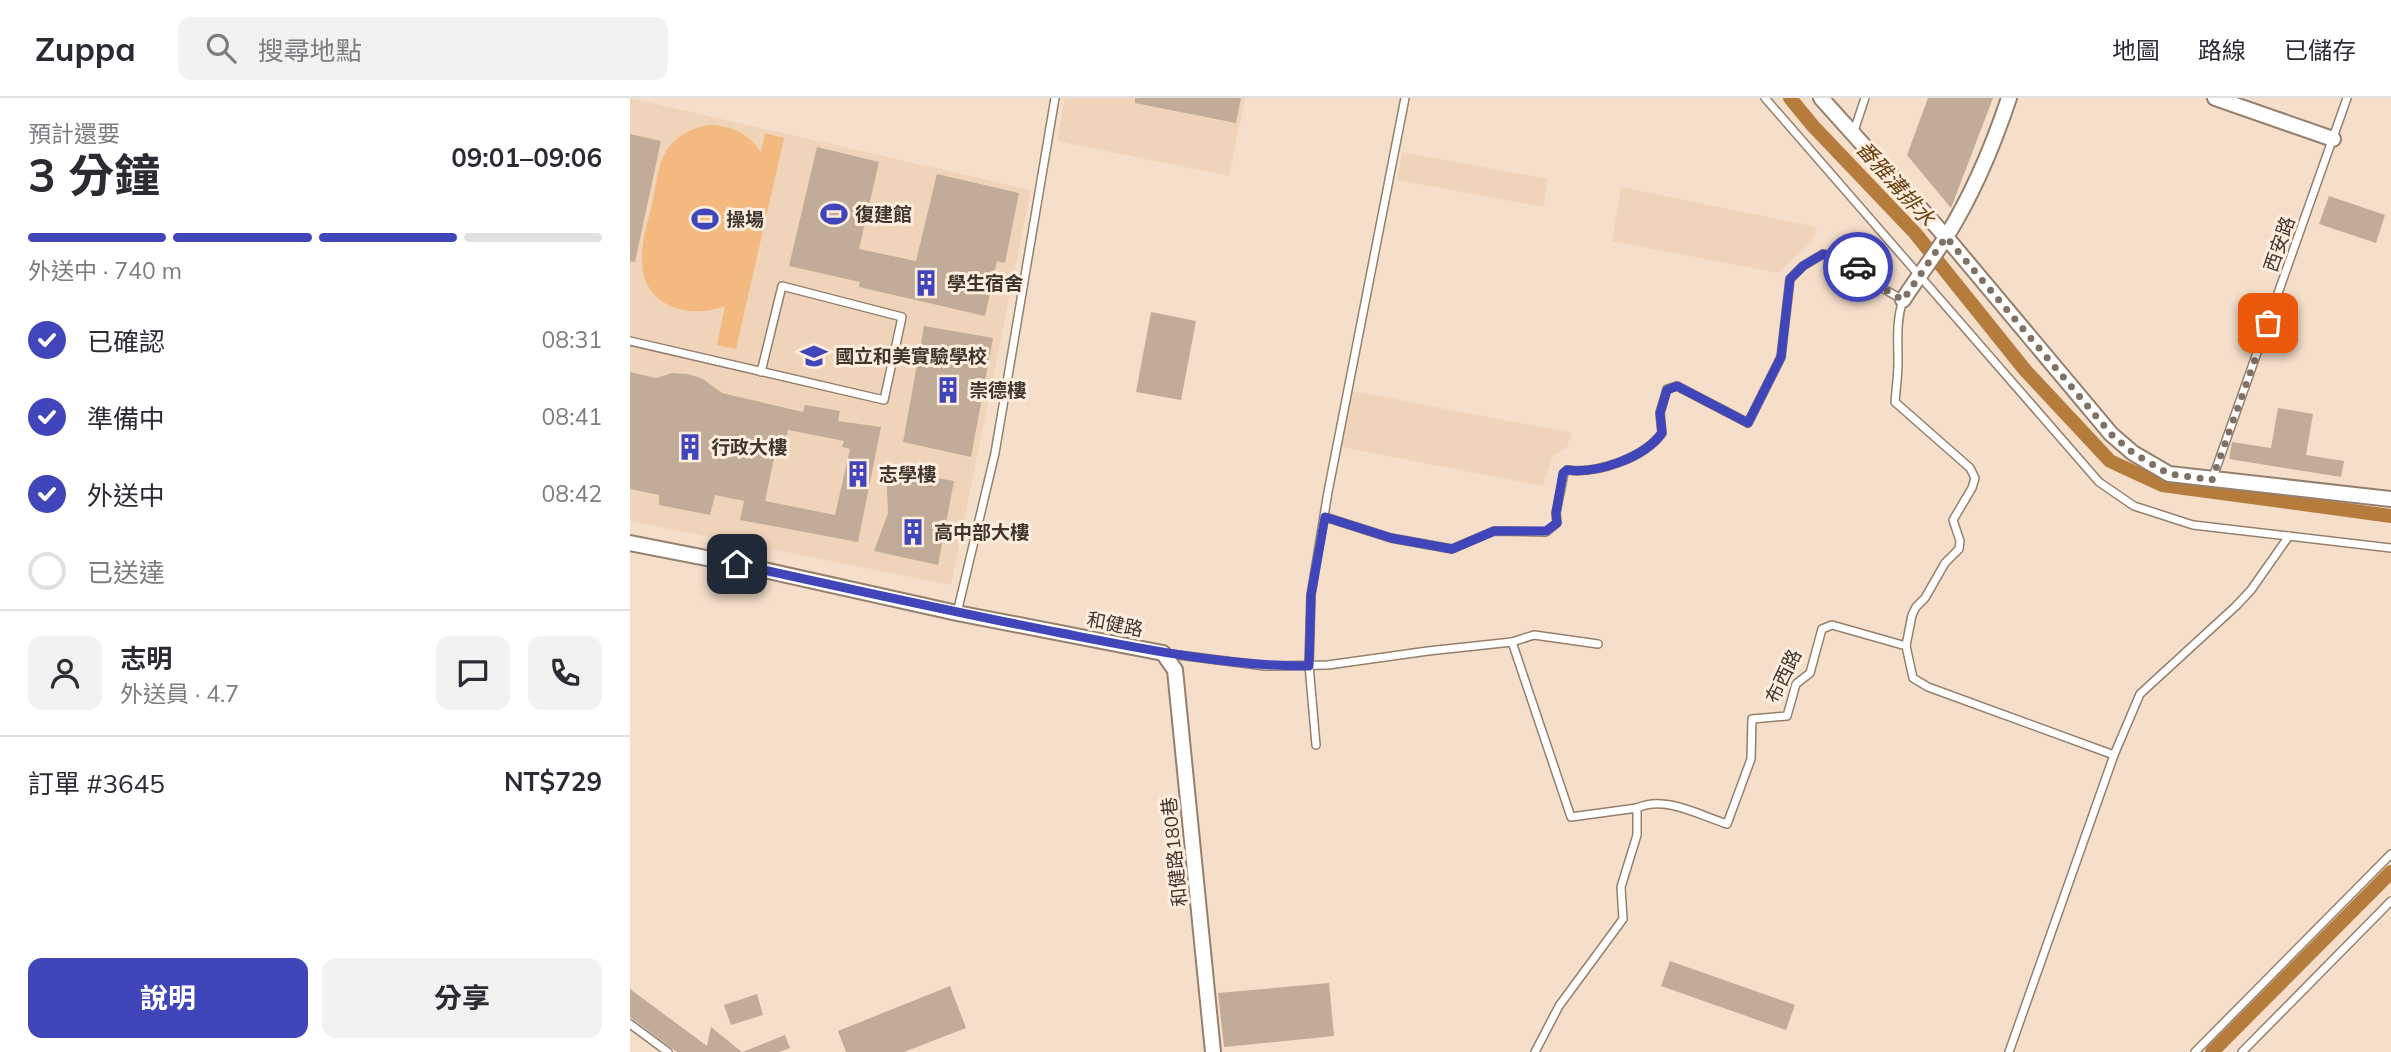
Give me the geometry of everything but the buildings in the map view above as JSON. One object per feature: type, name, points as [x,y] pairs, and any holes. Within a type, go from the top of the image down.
[{"type":"street","points":[[1821,98],[2111,434],[2133,453],[2169,474],[2214,476],[2391,499]]},
{"type":"street","points":[[1903,300],[1943,242],[1993,146],[2009,98]]},
{"type":"street","points":[[2215,98],[2333,139]]},
{"type":"street","name":"和健路","points":[[630,543],[1163,653]]},
{"type":"street","name":"和健路180巷","points":[[1163,653],[1175,670],[1213,1052]]},
{"type":"lane","points":[[957,612],[995,453],[1055,98]]},
{"type":"lane","points":[[1317,745],[1309,666],[1311,595],[1328,492],[1405,98]]},
{"type":"lane","points":[[1765,98],[2099,482],[2134,506],[2193,525],[2391,548]]},
{"type":"lane","points":[[1852,135],[1865,98]]},
{"type":"lane","name":"西安路","points":[[2214,476],[2347,98]]},
{"type":"lane","points":[[1325,517],[1391,538],[1452,549],[1494,531],[1546,531],[1557,523],[1556,513],[1563,473],[1567,470],[1580,472],[1602,468],[1645,450],[1662,433],[1660,413],[1667,390],[1677,386],[1748,423],[1781,357],[1790,279],[1803,266],[1823,254],[1852,262],[1884,289],[1903,300],[1897,335],[1895,402],[1970,468],[1975,478],[1953,520],[1960,541],[1959,549],[1945,563],[1912,615],[1906,646],[1913,678],[1928,687],[2114,755]]},
{"type":"lane","points":[[630,341],[761,372],[884,400],[902,317],[782,286],[761,372]]},
{"type":"lane","points":[[2009,1052],[2114,755],[2140,694],[2236,606],[2251,590],[2289,536]]},
{"type":"lane","name":"布西路","points":[[1513,642],[1571,817],[1637,808],[1648,803],[1665,803],[1727,824],[1751,759],[1752,719],[1787,716],[1796,684],[1810,673],[1822,629],[1832,625],[1906,646]]},
{"type":"lane","name":"和健路","points":[[1163,653],[1265,666],[1309,666],[1513,642],[1534,635],[1598,644]]},
{"type":"lane","points":[[1535,1052],[1559,1006],[1623,919],[1621,887],[1637,835],[1637,808]]},
{"type":"lane","points":[[2195,1052],[2391,854]]},
{"type":"lane","points":[[2242,1052],[2391,901]]},
{"type":"lane","points":[[630,1024],[668,1052]]},
{"type":"shaded area","name":"國立和美實驗學校","points":[[630,98],[1031,190],[951,585],[630,521]]},
{"type":"shaded area","points":[[1065,98],[1245,98],[1229,176],[1057,141]]},
{"type":"shaded area","points":[[709,125],[739,132],[751,140],[761,152],[765,133],[784,138],[736,349],[717,345],[725,306],[697,311],[671,306],[650,290],[644,277],[642,262],[646,230],[662,159],[668,148],[681,135]]},
{"type":"shaded area","points":[[1402,152],[1548,179],[1543,207],[1397,180]]},
{"type":"shaded area","points":[[1621,187],[1817,227],[1813,238],[1778,273],[1612,241]]},
{"type":"shaded area","points":[[1352,391],[1572,433],[1567,447],[1552,457],[1543,486],[1341,447]]},
{"type":"waterway","name":"番雅溝排水","points":[[1790,98],[1813,126],[1915,233],[2025,370],[2110,461],[2162,485],[2391,516]]},
{"type":"waterway","points":[[2212,1052],[2391,872]]},
{"type":"way so far","points":[[1858,267],[1884,289],[1903,300],[1946,237],[2111,434],[2133,453],[2169,474],[2212,480],[2268,323]]},
{"type":"place","name":"復建館","points":[[834,214]]},
{"type":"place","name":"操場","points":[[705,219]]},
{"type":"place","name":"學生宿舍","points":[[926,283]]},
{"type":"place","name":"國立和美實驗學校","points":[[814,356]]},
{"type":"place","name":"崇德樓","points":[[948,390]]},
{"type":"place","name":"行政大樓","points":[[690,447]]},
{"type":"place","name":"志學樓","points":[[858,474]]},
{"type":"place","name":"高中部大樓","points":[[913,532]]},
{"type":"route","points":[[737,564],[1163,653],[1265,666],[1309,666],[1311,595],[1325,517],[1391,538],[1452,549],[1494,531],[1546,531],[1557,523],[1556,513],[1563,473],[1567,470],[1580,472],[1602,468],[1645,450],[1662,433],[1660,413],[1667,390],[1677,386],[1748,423],[1781,357],[1790,279],[1803,266],[1823,254],[1852,262],[1858,267]]}]
